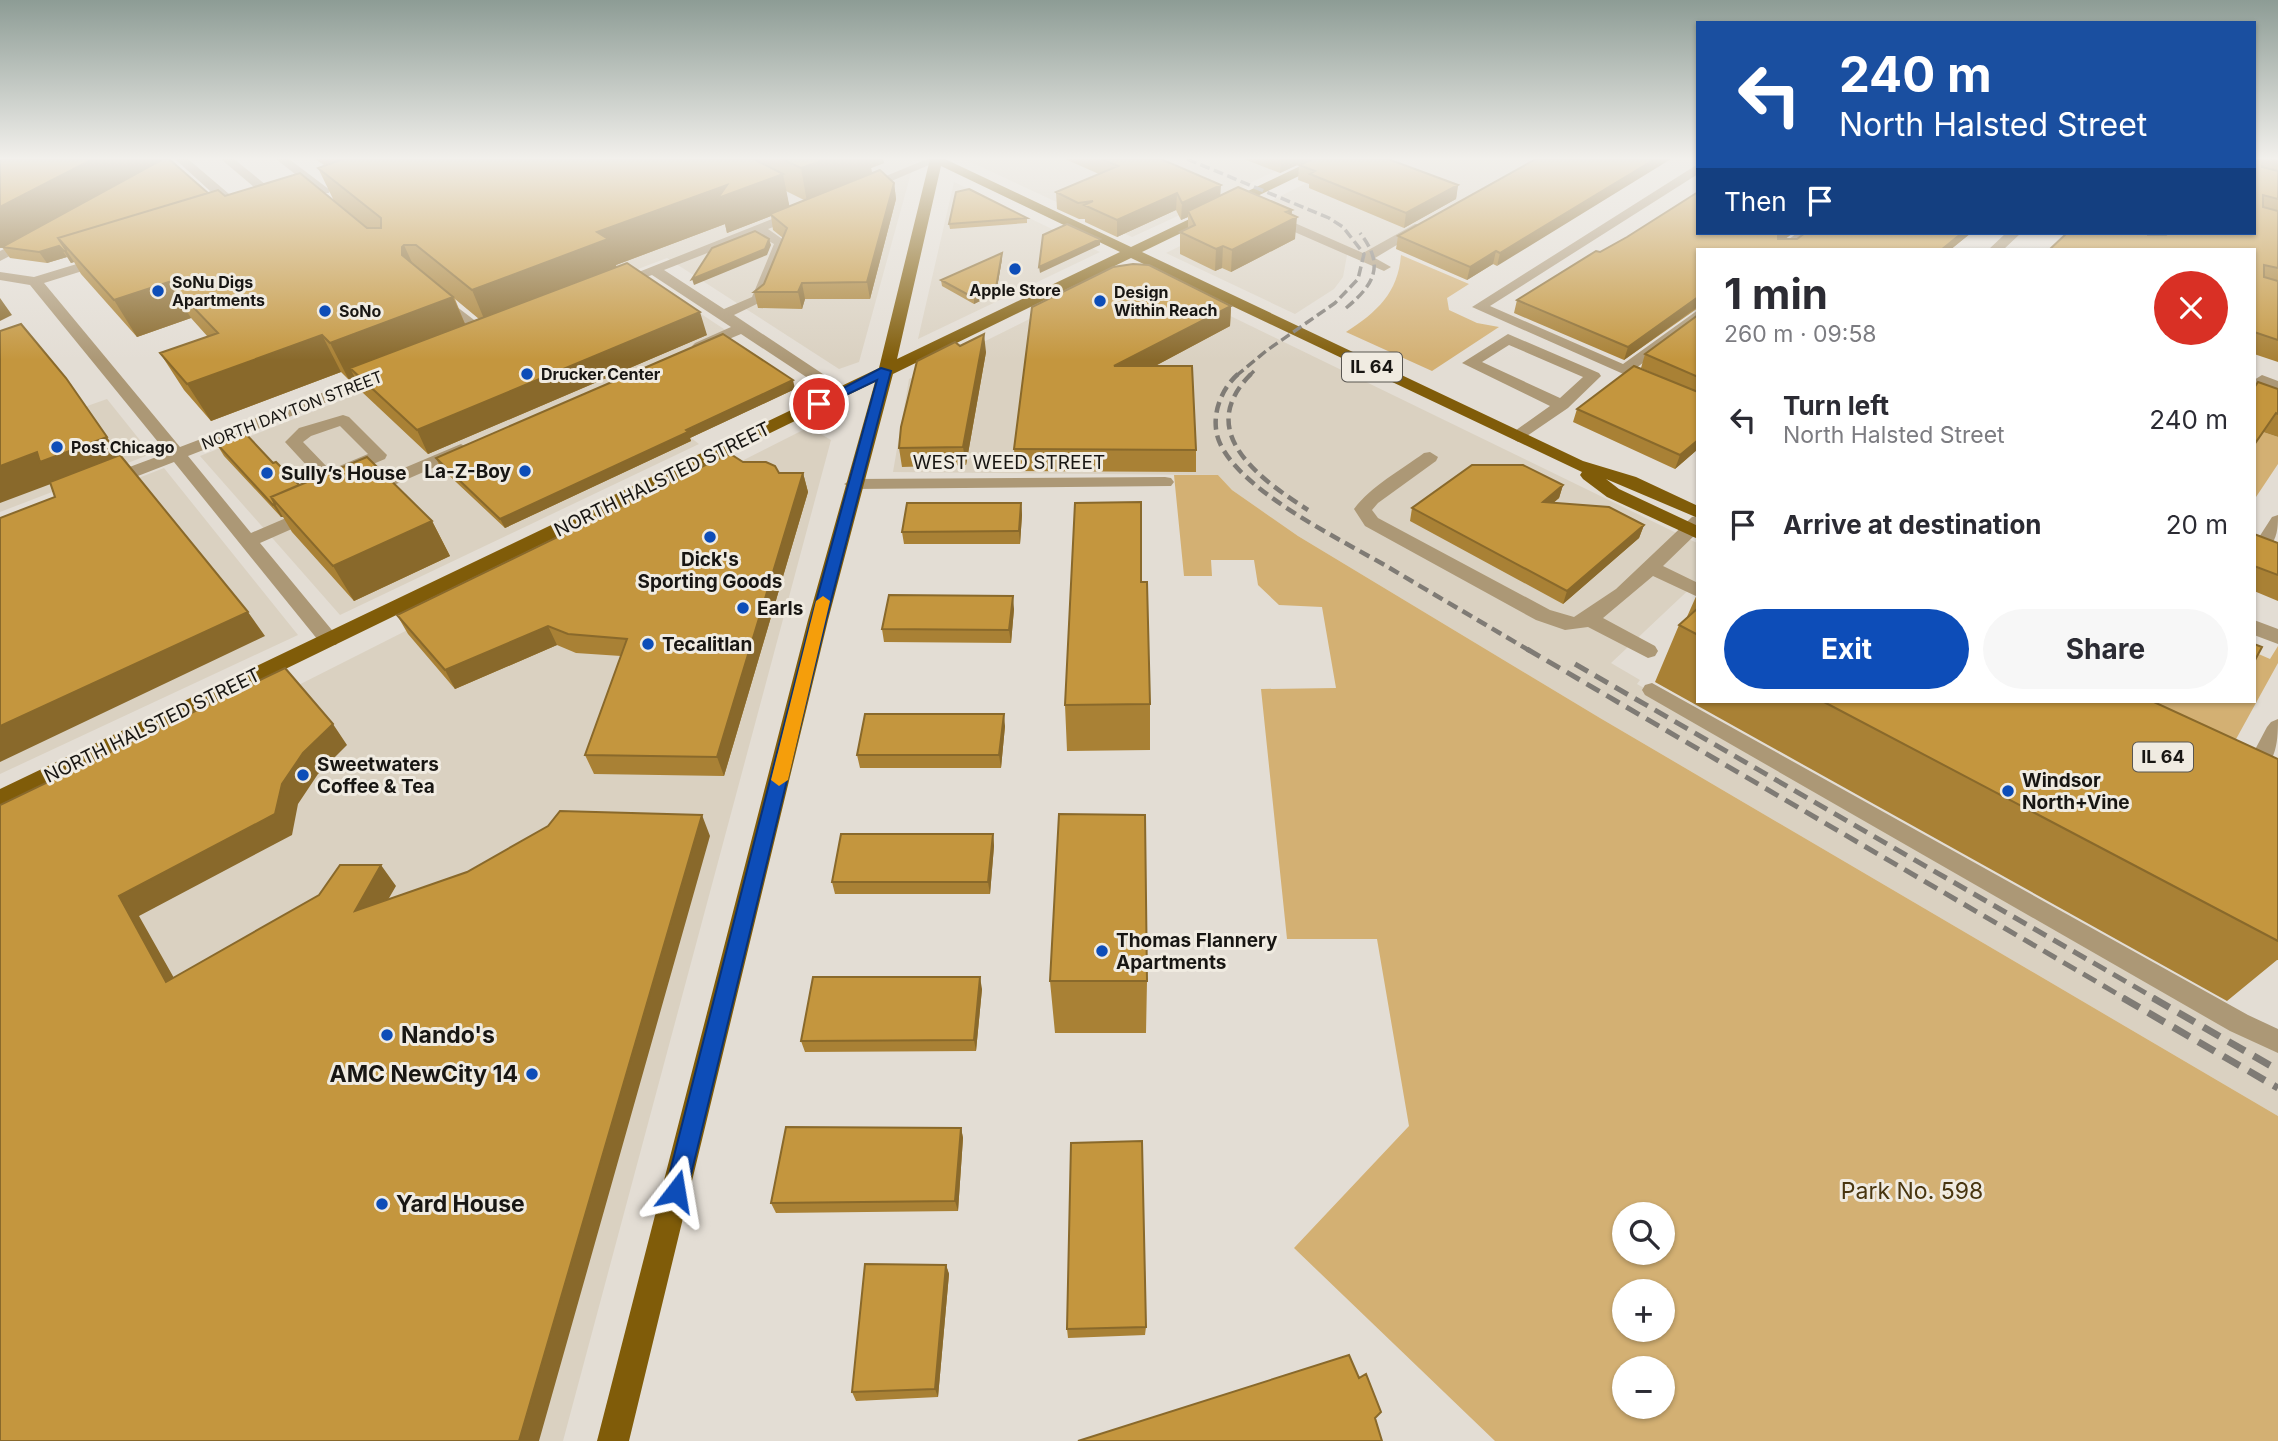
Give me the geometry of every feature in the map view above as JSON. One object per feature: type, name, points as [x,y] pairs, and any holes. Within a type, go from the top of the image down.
[{"type":"main road","points":[[613,1441],[853,484],[886,371],[921,226]]},
{"type":"main road","name":"IL 64","points":[[1078,226],[1577,465],[1613,493],[1695,524]]},
{"type":"main road","name":"NORTH HALSTED STREET","points":[[0,799],[1185,226]]},
{"type":"main road","points":[[2228,765],[2250,789]]},
{"type":"street","points":[[601,289],[765,226]]},
{"type":"street","points":[[1293,226],[1384,267]]},
{"type":"street","points":[[1364,258],[1421,226]]},
{"type":"street","points":[[1606,226],[1479,307],[1696,401]]},
{"type":"street","points":[[722,315],[758,300],[781,243],[758,229]]},
{"type":"street","points":[[0,257],[46,231]]},
{"type":"street","points":[[1785,248],[1802,235]]},
{"type":"street","points":[[1997,248],[2012,235]]},
{"type":"street","points":[[0,276],[35,281],[116,256]]},
{"type":"street","points":[[653,269],[841,393]]},
{"type":"street","points":[[35,281],[329,640]]},
{"type":"street","points":[[425,286],[485,335]]},
{"type":"street","points":[[1624,370],[1696,316]]},
{"type":"street","points":[[687,352],[742,328]]},
{"type":"street","points":[[1518,437],[1562,405],[1593,376],[1508,339],[1470,363],[1562,405]]},
{"type":"street","name":"NORTH DAYTON STREET","points":[[90,489],[398,369]]},
{"type":"street","points":[[2262,380],[2278,386]]},
{"type":"street","points":[[286,412],[305,432]]},
{"type":"street","points":[[343,420],[379,455],[327,477],[293,442],[305,432],[343,420]]},
{"type":"street","points":[[350,497],[472,445]]},
{"type":"street","points":[[1430,457],[1365,505],[1365,515],[1371,522],[1554,620],[1576,624],[1601,613],[1695,524]]},
{"type":"street","name":"WEST WEED STREET","points":[[853,484],[1166,482]]},
{"type":"street","points":[[248,541],[325,508]]},
{"type":"street","points":[[2263,545],[2278,521]]},
{"type":"street","points":[[1649,566],[1696,590]]},
{"type":"street","points":[[1589,619],[1648,651]]},
{"type":"street","points":[[2256,627],[2278,637]]},
{"type":"street","points":[[1652,690],[2227,1016],[2278,1041]]},
{"type":"street","points":[[2250,789],[2278,727]]},
{"type":"shaded area","points":[[504,226],[896,226],[859,362],[839,369],[667,258],[496,323]]},
{"type":"shaded area","points":[[944,226],[1046,226],[1100,252],[918,339]]},
{"type":"shaded area","points":[[1109,226],[1155,226],[1132,237]]},
{"type":"shaded area","points":[[1220,226],[1421,226],[1364,258],[1344,250],[1347,255],[1343,277],[1334,289],[1295,314],[1166,253]]},
{"type":"shaded area","points":[[1132,268],[1696,543],[1696,583],[1611,663],[1640,680],[1637,684],[2256,1037],[2278,1031],[2278,1116],[1600,718],[1298,536],[1232,490],[1218,475],[893,472],[909,379]]},
{"type":"shaded area","points":[[648,279],[730,333],[618,382],[699,444],[340,615],[200,456]]},
{"type":"shaded area","name":"Post Chicago","points":[[107,399],[151,454],[0,512],[0,437]]},
{"type":"shaded area","points":[[809,427],[831,440],[563,1441],[0,1441],[0,836]]},
{"type":"shaded area","points":[[164,468],[298,635],[0,774],[0,532]]},
{"type":"green space","points":[[1401,255],[1469,284],[1447,298],[1449,310],[1477,323],[1499,327],[1432,371],[1346,332],[1384,300],[1396,280]]},
{"type":"green space","points":[[2256,430],[2278,437],[2278,464],[2256,497]]},
{"type":"green space","name":"Park No. 598","points":[[1174,475],[1218,475],[1232,490],[1298,536],[1600,718],[2278,1116],[2278,1441],[1495,1441],[1294,1248],[1409,1126],[1377,939],[1287,939],[1261,689],[1336,688],[1322,607],[1279,605],[1258,585],[1254,560],[1211,560],[1212,576],[1184,576]]},
{"type":"green space","points":[[2278,646],[2278,663],[2256,703],[2256,653],[2270,659]]},
{"type":"green space","points":[[2128,703],[2256,703],[2230,750]]},
{"type":"building","points":[[40,226],[97,226],[58,238],[66,250],[64,251],[59,246],[39,252],[2,247]]},
{"type":"building","points":[[97,226],[613,226],[597,232],[608,239],[472,290],[416,245],[404,245],[402,255],[453,297],[330,343],[322,335],[187,384],[160,353],[218,333],[169,282],[114,300],[58,238]]},
{"type":"building","points":[[785,226],[882,226],[867,282],[802,283],[798,292],[754,292],[764,284],[787,228]]},
{"type":"building","points":[[1062,226],[1072,226],[1100,239],[1039,267],[1043,235]]},
{"type":"building","points":[[1192,226],[1279,226],[1232,250],[1223,246],[1216,249],[1180,232]]},
{"type":"building","points":[[1415,226],[1544,226],[1500,253],[1496,251],[1470,267],[1398,236]]},
{"type":"building","points":[[1644,226],[1696,226],[1696,235],[1778,235],[1778,239],[1797,239],[1802,235],[1960,235],[1943,248],[1696,248],[1696,298],[1628,347],[1517,300],[1596,251],[1600,252]]},
{"type":"building","points":[[2256,226],[2278,226],[2278,268],[2264,265],[2264,277],[2278,281],[2278,340],[2256,333],[2256,248],[2051,248],[2065,235],[2256,235]]},
{"type":"building","points":[[755,231],[769,239],[765,249],[692,279],[712,248]]},
{"type":"building","points":[[1002,253],[996,288],[974,298],[941,280]]},
{"type":"building","points":[[627,263],[700,312],[417,430],[350,368]]},
{"type":"building","points":[[1149,265],[1231,306],[1114,366],[1192,366],[1196,450],[1014,449],[1032,307],[1113,267]]},
{"type":"building","points":[[1696,316],[1696,376],[1645,354]]},
{"type":"building","points":[[21,324],[66,378],[107,437],[40,462],[37,452],[0,466],[0,331]]},
{"type":"building","points":[[723,334],[793,380],[500,519],[436,458]]},
{"type":"building","points":[[984,334],[963,447],[899,448],[901,427],[917,361],[955,342],[960,346]]},
{"type":"building","points":[[1634,366],[1696,391],[1696,442],[1680,455],[1577,409]]},
{"type":"building","points":[[2258,382],[2278,389],[2278,414],[2276,413],[2256,442]]},
{"type":"building","points":[[244,432],[273,463],[276,462],[299,485],[271,497],[275,504],[273,505],[216,443]]},
{"type":"building","points":[[120,455],[248,612],[0,726],[0,518],[55,497],[50,482]]},
{"type":"building","points":[[726,455],[732,455],[743,462],[766,462],[775,466],[779,473],[803,473],[717,757],[585,755],[627,639],[568,634],[548,626],[445,670],[397,615]]},
{"type":"building","points":[[367,457],[432,521],[333,566],[271,497]]},
{"type":"building","points":[[1472,465],[1523,465],[1563,485],[1543,502],[1609,507],[1644,525],[1567,591],[1412,508]]},
{"type":"building","points":[[1141,502],[1141,582],[1147,582],[1150,704],[1065,705],[1075,503]]},
{"type":"building","points":[[907,503],[1021,503],[1019,531],[902,532]]},
{"type":"building","points":[[2256,535],[2278,543],[2278,575],[2256,567]]},
{"type":"building","points":[[889,595],[1013,596],[1009,630],[882,629]]},
{"type":"building","points":[[1696,610],[1696,634],[1679,625]]},
{"type":"building","points":[[2256,645],[2262,647],[2256,658]]},
{"type":"building","points":[[285,668],[333,724],[303,753],[282,784],[275,814],[119,896],[166,982],[319,895],[340,865],[381,865],[355,911],[467,872],[548,826],[560,811],[702,815],[519,1441],[0,1441],[0,805]]},
{"type":"building","points":[[1826,703],[2156,703],[2278,759],[2278,941]]},
{"type":"building","points":[[865,714],[1004,714],[999,755],[857,755]]},
{"type":"building","name":"Thomas Flannery Apartments","points":[[1059,814],[1145,815],[1147,981],[1050,981]]},
{"type":"building","points":[[841,834],[993,834],[988,882],[832,882]]},
{"type":"building","points":[[813,977],[980,977],[974,1040],[801,1041]]},
{"type":"building","points":[[786,1127],[961,1128],[955,1201],[771,1203]]},
{"type":"building","points":[[1142,1141],[1146,1327],[1067,1329],[1071,1143]]},
{"type":"building","points":[[865,1264],[946,1265],[935,1389],[852,1392]]},
{"type":"building","points":[[1349,1355],[1359,1378],[1366,1374],[1381,1412],[1375,1418],[1382,1441],[1078,1441]]},
{"type":"railway","points":[[1237,375],[1266,351],[1335,303],[1358,279],[1364,254],[1342,226]]},
{"type":"railway","points":[[1346,308],[1364,291],[1373,274],[1372,255],[1360,233]]},
{"type":"railway","points":[[1251,374],[1254,371]]},
{"type":"railway","points":[[1251,374],[1235,395],[1229,415],[1231,434],[1240,452],[1254,469],[1308,510]]},
{"type":"railway","points":[[1237,375],[1226,388],[1218,405],[1216,432],[1230,460],[1247,478],[1294,513],[1530,651]]},
{"type":"railway","points":[[1527,649],[2126,999]]},
{"type":"railway","points":[[1575,664],[2156,999]]},
{"type":"railway","points":[[2123,998],[2278,1088]]},
{"type":"railway","points":[[2153,998],[2278,1070]]},
{"type":"slow traffic","points":[[779,780],[823,601]]},
{"type":"place","name":"Apple Store","points":[[1015,269]]},
{"type":"place","name":"SoNu Digs Apartments","points":[[158,291]]},
{"type":"place","name":"Design Within Reach","points":[[1100,301]]},
{"type":"place","name":"SoNo","points":[[325,311]]},
{"type":"place","name":"Drucker Center","points":[[527,374]]},
{"type":"place","name":"Post Chicago","points":[[57,447]]},
{"type":"place","name":"La-Z-Boy","points":[[525,471]]},
{"type":"place","name":"Sully’s House","points":[[267,473]]},
{"type":"place","name":"Dick's Sporting Goods","points":[[710,537]]},
{"type":"place","name":"Earls","points":[[743,608]]},
{"type":"place","name":"Tecalitlan","points":[[648,644]]},
{"type":"place","name":"Sweetwaters Coffee & Tea","points":[[303,775]]},
{"type":"place","name":"Windsor North+Vine","points":[[2008,791]]},
{"type":"place","name":"Thomas Flannery Apartments","points":[[1102,951]]},
{"type":"place","name":"Nando's","points":[[387,1035]]},
{"type":"place","name":"AMC NewCity 14","points":[[532,1074]]},
{"type":"place","name":"Yard House","points":[[382,1204]]},
{"type":"route","points":[[676,1191],[818,620],[886,371],[819,404]]}]
